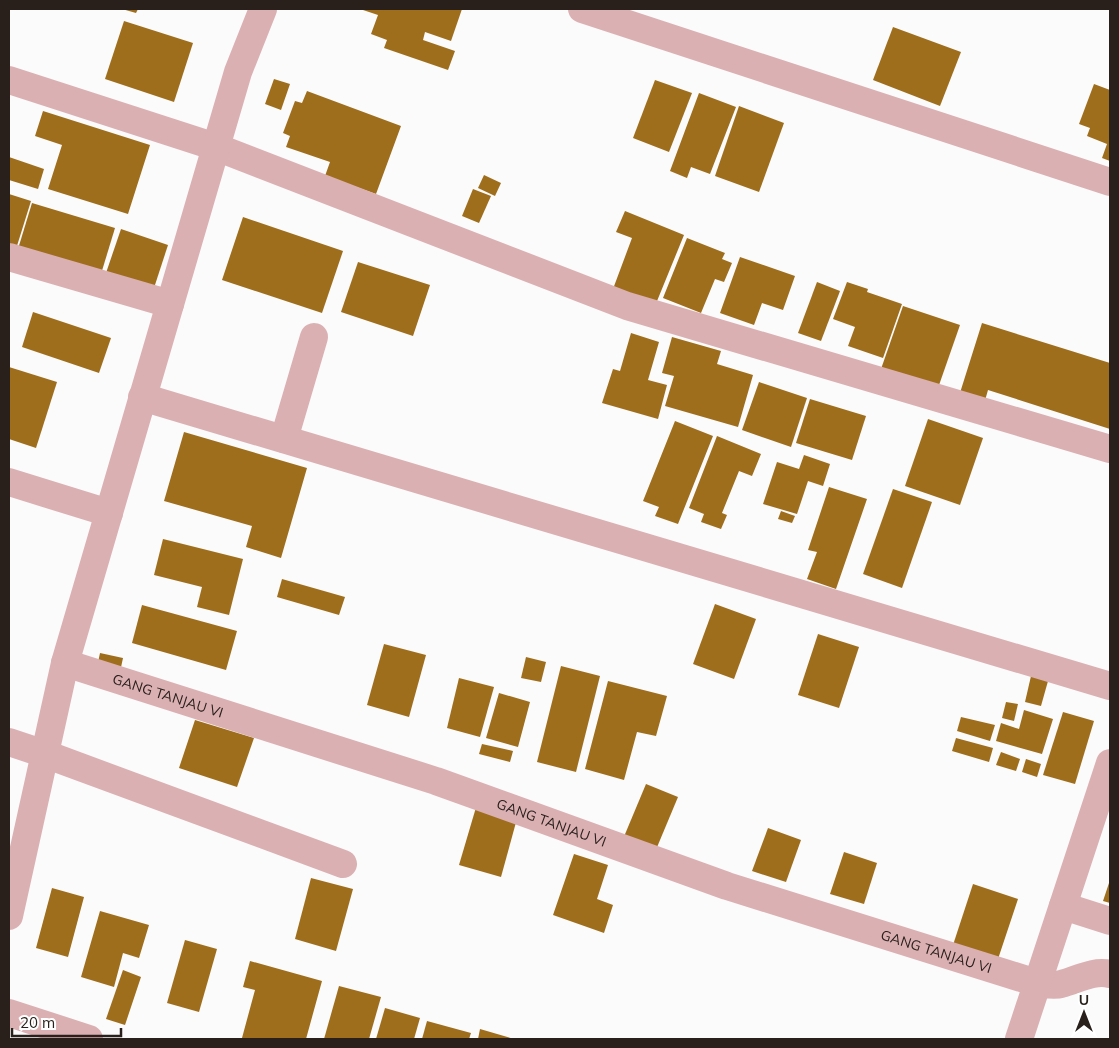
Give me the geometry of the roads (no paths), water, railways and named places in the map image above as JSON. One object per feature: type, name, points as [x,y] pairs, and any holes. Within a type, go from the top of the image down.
[{"type":"street","points":[[9,916],[65,663],[238,72],[263,9]]},
{"type":"street","points":[[582,9],[1110,182]]},
{"type":"street","points":[[9,80],[216,147],[627,306],[1110,449]]},
{"type":"street","points":[[9,257],[170,304]]},
{"type":"street","points":[[284,440],[314,337]]},
{"type":"street","points":[[142,398],[1110,686]]},
{"type":"street","points":[[9,482],[109,513]]},
{"type":"street","name":"GANG TANJAU VI","points":[[65,663],[436,781],[727,886],[1037,983],[1059,985],[1080,977],[1104,972],[1110,974]]},
{"type":"street","points":[[9,742],[343,864]]},
{"type":"street","points":[[1019,1039],[1110,763]]},
{"type":"street","points":[[1063,906],[1110,921]]},
{"type":"street","points":[[9,1013],[61,1035],[89,1039]]}]
